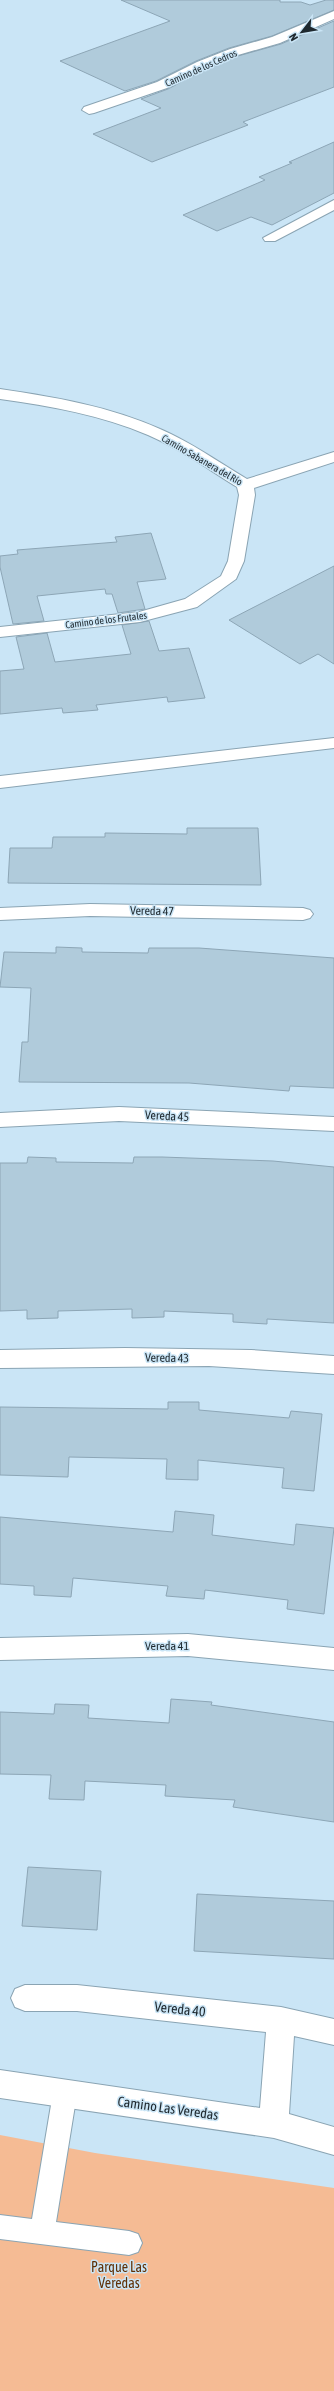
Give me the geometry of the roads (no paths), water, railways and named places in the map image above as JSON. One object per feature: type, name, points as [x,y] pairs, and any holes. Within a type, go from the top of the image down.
[{"type":"street","name":"Camino de los Cedros","points":[[89,110],[162,85],[201,65],[234,52],[276,40],[334,15]]},
{"type":"street","points":[[270,238],[334,204]]},
{"type":"street","name":"Camino Sabanera del Río","points":[[0,394],[62,402],[120,418],[175,442],[245,485],[334,457]]},
{"type":"street","name":"Camino de los Frutales","points":[[0,632],[140,617],[191,603],[228,579],[236,561],[246,494],[245,485]]},
{"type":"street","points":[[0,782],[334,743]]},
{"type":"street","name":"Vereda 47","points":[[0,914],[90,910],[303,914]]},
{"type":"street","name":"Vereda 45","points":[[0,1120],[119,1114],[334,1124]]},
{"type":"street","name":"Vereda 43","points":[[0,1359],[83,1357],[277,1360],[334,1365]]},
{"type":"street","name":"Vereda 41","points":[[0,1649],[188,1645],[334,1659]]},
{"type":"street","name":"Vereda 40","points":[[25,1998],[77,1998],[281,2020],[334,2032]]},
{"type":"street","points":[[274,2124],[281,2020]]},
{"type":"street","name":"Camino Las Veredas","points":[[0,2084],[274,2124],[334,2141]]},
{"type":"lane","points":[[42,2232],[65,2093]]},
{"type":"lane","points":[[0,2226],[129,2243]]},
{"type":"park label","name":"Parque Las Veredas","points":[[119,2276]]}]
